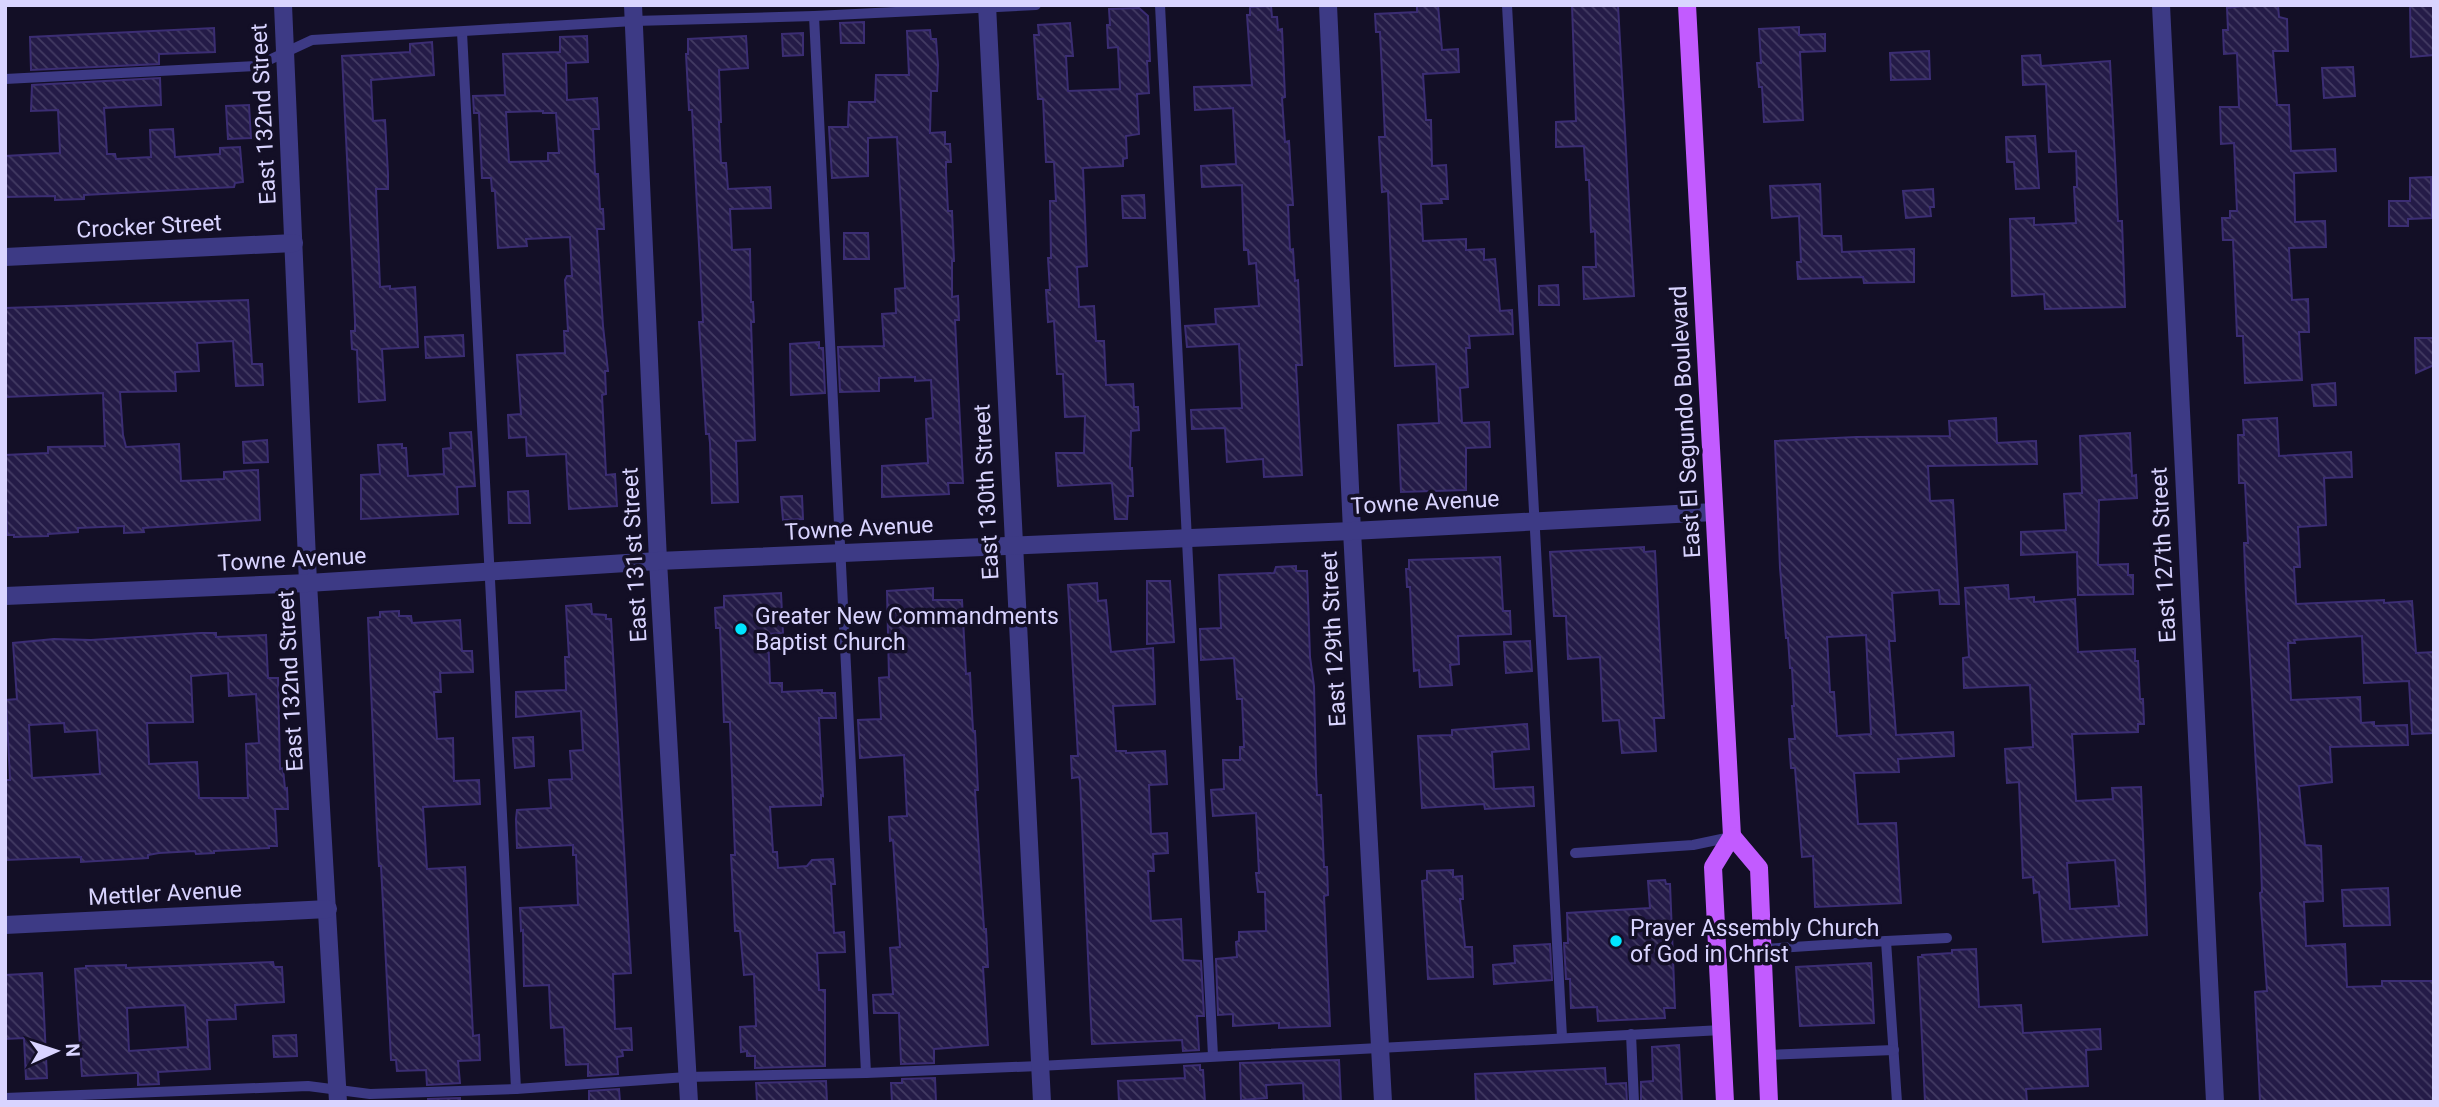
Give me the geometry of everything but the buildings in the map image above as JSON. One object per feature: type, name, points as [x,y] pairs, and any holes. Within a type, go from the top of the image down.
[{"type":"main road","name":"East El Segundo Boulevard","points":[[1687,5],[1732,836]]},
{"type":"main road","points":[[1725,1102],[1713,867],[1732,836],[1759,868],[1769,1102]]},
{"type":"street","name":"East 132nd Street","points":[[283,5],[308,583],[338,1096]]},
{"type":"street","name":"East 129th Street","points":[[1328,5],[1382,1102]]},
{"type":"street","name":"East 127th Street","points":[[2161,5],[2215,1102]]},
{"type":"street","name":"East 130th Street","points":[[987,6],[1042,1102]]},
{"type":"street","name":"East 131st Street","points":[[633,13],[659,561],[689,1102]]},
{"type":"street","name":"Crocker Street","points":[[5,257],[294,243]]},
{"type":"street","name":"Towne Avenue","points":[[5,596],[308,583],[659,561],[1352,531],[1714,512]]},
{"type":"street","name":"Mettler Avenue","points":[[5,925],[328,909]]},
{"type":"lane","points":[[5,79],[256,66],[312,40],[462,32],[633,13],[814,16],[1036,5]]},
{"type":"lane","points":[[1160,5],[1213,1056]]},
{"type":"lane","points":[[1507,5],[1562,1037]]},
{"type":"lane","points":[[814,16],[866,1073]]},
{"type":"lane","points":[[462,32],[516,1088]]},
{"type":"lane","points":[[1575,853],[1693,845],[1732,836]]},
{"type":"lane","points":[[1763,948],[1947,938]]},
{"type":"lane","points":[[1886,941],[1897,1102]]},
{"type":"lane","points":[[5,1098],[308,1086],[338,1096],[687,1077],[1039,1066],[1722,1030]]},
{"type":"lane","points":[[1631,1034],[1634,1102]]},
{"type":"lane","points":[[1768,1055],[1894,1049]]},
{"type":"place","name":"Greater New Commandments Baptist Church","points":[[741,629]]},
{"type":"place","name":"Prayer Assembly Church of God in Christ","points":[[1616,941]]}]
